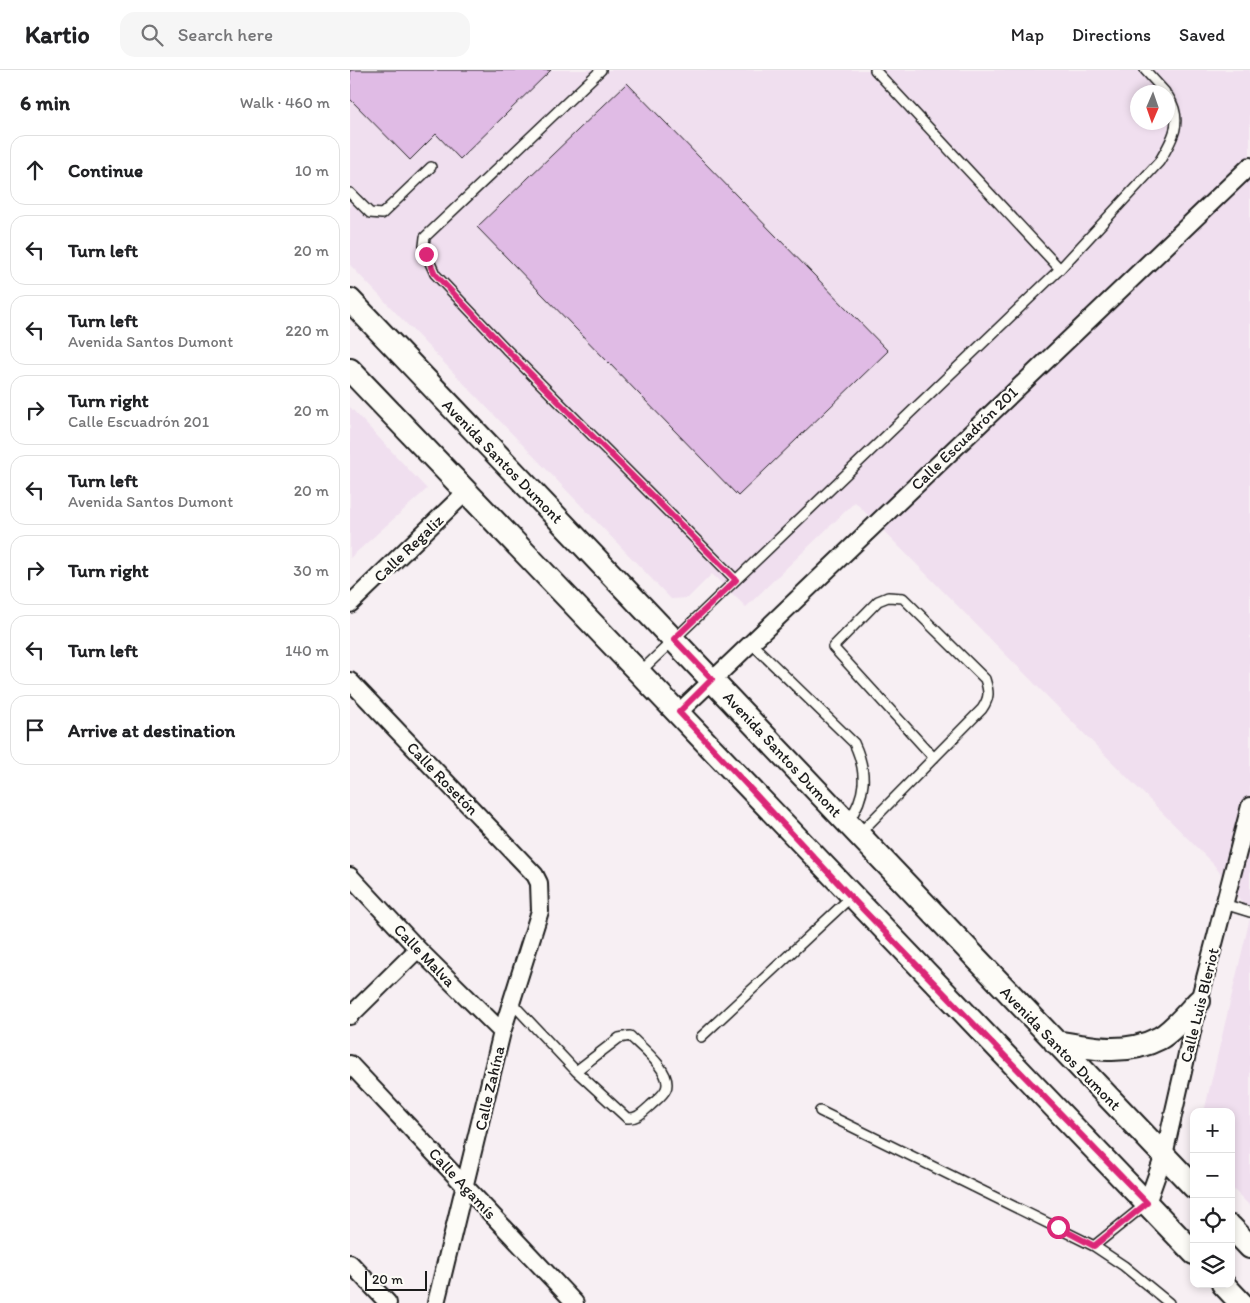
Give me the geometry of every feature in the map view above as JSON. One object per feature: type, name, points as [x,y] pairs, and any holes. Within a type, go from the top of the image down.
[{"type":"main road","name":"Avenida Santos Dumont","points":[[350,300],[1190,1183]]},
{"type":"main road","points":[[350,370],[679,712],[851,897],[1190,1249]]},
{"type":"main road","points":[[1055,1042],[1105,1051],[1134,1047],[1161,1037],[1199,1001]]},
{"type":"main road","points":[[1235,1231],[1250,1246]]},
{"type":"main road","points":[[1227,1288],[1241,1303]]},
{"type":"street","name":"Calle Escuadrón 201","points":[[679,712],[750,642],[1250,166]]},
{"type":"street","name":"Calle Regaliz","points":[[350,604],[466,492]]},
{"type":"street","name":"Calle Rosetón","points":[[350,681],[535,875]]},
{"type":"street","name":"Calle Luis Bleriot","points":[[1147,1203],[1164,1155],[1199,1001],[1250,806]]},
{"type":"street","name":"Calle Zahína","points":[[436,1303],[466,1187],[502,1032],[540,911],[539,883],[535,875]]},
{"type":"street","name":"Calle Malva","points":[[350,876],[418,949],[502,1032]]},
{"type":"street","points":[[350,1016],[418,949]]},
{"type":"street","name":"Calle Agamís","points":[[350,1064],[575,1303]]},
{"type":"street","points":[[350,1263],[388,1303]]},
{"type":"lane","points":[[601,70],[425,237],[426,254],[435,274],[506,349],[736,580]]},
{"type":"lane","points":[[875,70],[1060,269]]},
{"type":"lane","points":[[1145,70],[1159,85]]},
{"type":"lane","points":[[640,672],[1060,269],[1164,155],[1172,141],[1176,127],[1175,116]]},
{"type":"lane","points":[[350,193],[370,213],[382,214],[432,166]]},
{"type":"lane","points":[[853,828],[934,758],[982,709],[989,699],[989,691],[985,679],[904,598],[888,597],[878,601],[833,647],[934,758]]},
{"type":"lane","points":[[750,642],[854,743],[861,757],[863,791],[853,828]]},
{"type":"lane","points":[[701,1037],[851,897]]},
{"type":"lane","points":[[1224,904],[1250,912]]},
{"type":"lane","points":[[512,1004],[576,1071],[626,1118],[639,1116],[663,1094],[667,1083],[663,1070],[630,1036],[619,1038],[576,1071]]},
{"type":"lane","points":[[820,1111],[1094,1246],[1124,1266],[1169,1303]]},
{"type":"lane","points":[[1094,1246],[1147,1203]]},
{"type":"shaded area","points":[[350,70],[1250,70],[1250,913],[1214,865],[855,502],[746,607],[712,574],[688,598],[671,599],[350,265]]},
{"type":"shaded area","points":[[350,407],[427,489],[350,558]]},
{"type":"shaded area","points":[[1250,918],[1250,1206],[1235,1191],[1235,1108],[1205,1108]]},
{"type":"building","points":[[350,70],[551,70],[460,159],[436,134],[410,160],[350,99]]},
{"type":"building","points":[[627,83],[888,351],[738,496],[477,227]]},
{"type":"route","points":[[426,254],[435,274],[506,349],[736,580],[674,639],[712,679],[679,712],[851,897],[1147,1203],[1094,1246],[1058,1227]]}]
